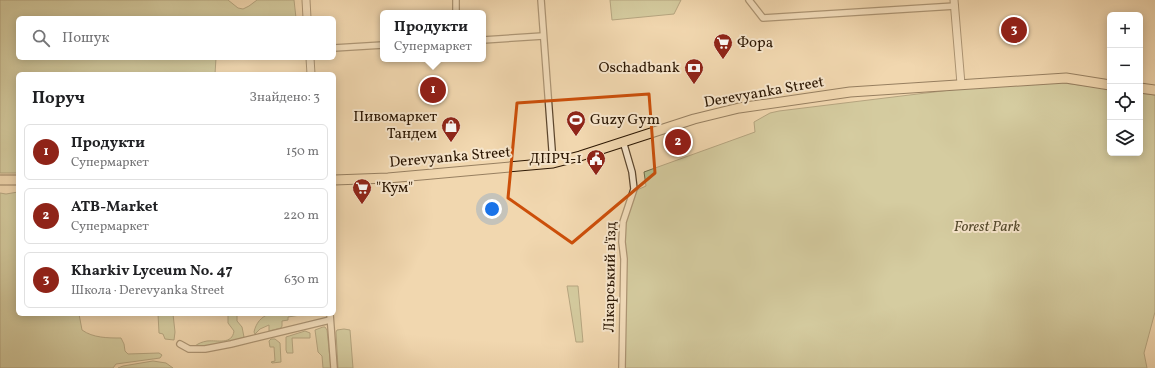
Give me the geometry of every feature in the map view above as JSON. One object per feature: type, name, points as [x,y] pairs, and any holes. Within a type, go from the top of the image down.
[{"type":"main road","name":"Derevyanka Street","points":[[336,180],[388,178],[553,163],[580,156],[694,119],[739,108],[850,92],[1066,78],[1107,84]]},
{"type":"main road","points":[[1143,88],[1155,90]]},
{"type":"main road","points":[[0,180],[16,180]]},
{"type":"street","points":[[306,0],[307,16]]},
{"type":"street","points":[[541,0],[553,163]]},
{"type":"street","points":[[749,0],[763,18],[954,3],[961,84]]},
{"type":"street","points":[[486,40],[543,36]]},
{"type":"street","points":[[336,48],[380,45]]},
{"type":"street","points":[[310,60],[311,72]]},
{"type":"street","name":"Лікарський в'їзд","points":[[622,368],[624,259],[622,242],[623,222],[634,189],[632,172],[623,141]]},
{"type":"street","points":[[180,344],[189,349],[231,344],[330,317],[334,368]]},
{"type":"highlighted area","points":[[649,94],[655,173],[572,243],[508,198],[517,103]]},
{"type":"green space","points":[[0,0],[228,0],[238,8],[243,9],[257,0],[294,0],[296,16],[16,16],[16,60],[216,60],[215,72],[16,72],[16,173],[0,173]]},
{"type":"green space","points":[[610,0],[681,0],[674,14],[612,20]]},
{"type":"green space","name":"Forest Park","points":[[1056,82],[1107,89],[1107,156],[1143,156],[1143,93],[1155,95],[1155,312],[1144,353],[1147,368],[625,368],[625,222],[627,211],[637,190],[646,186],[644,172],[755,132],[754,122],[770,113],[975,87]]},
{"type":"green space","points":[[16,192],[16,316],[79,316],[82,330],[86,333],[101,337],[121,338],[125,351],[128,354],[159,353],[162,355],[160,358],[116,364],[113,368],[0,368],[0,193],[6,194]]},
{"type":"green space","points":[[567,286],[578,286],[583,342],[576,342]]},
{"type":"green space","points":[[158,316],[173,316],[175,332],[174,340],[165,339],[163,334],[159,333]]},
{"type":"green space","points":[[228,316],[237,316],[237,321],[242,327],[244,337],[233,341],[196,348],[195,346],[199,343],[207,341],[224,341],[230,338],[234,331],[228,323]]},
{"type":"green space","points":[[294,316],[288,317],[288,320],[282,321],[281,328],[269,331],[269,325],[260,329],[255,334],[254,332],[256,326],[264,317]]},
{"type":"green space","points":[[323,327],[327,330],[331,368],[323,368],[322,356],[318,352],[315,330]]},
{"type":"green space","points":[[337,330],[350,330],[353,368],[338,368],[336,332]]},
{"type":"green space","points":[[305,331],[310,333],[310,338],[292,338],[293,353],[287,353],[286,337]]},
{"type":"green space","points":[[271,339],[275,339],[280,343],[281,362],[271,362],[275,361],[274,347],[270,347],[269,341]]},
{"type":"green space","points":[[153,361],[166,363],[173,368],[118,368],[123,366]]},
{"type":"place","name":"Kharkiv Lyceum No. 47","points":[[1014,30]]},
{"type":"place","name":"Фора","points":[[723,60]]},
{"type":"place","name":"Oschadbank","points":[[694,85]]},
{"type":"place","name":"Продукти","points":[[433,90]]},
{"type":"place","name":"Guzy Gym","points":[[576,137]]},
{"type":"place","name":"ATB-Market","points":[[678,142]]},
{"type":"place","name":"Пивомаркет Тандем","points":[[451,143]]},
{"type":"place","name":"ДПРЧ-1","points":[[596,176]]},
{"type":"place","name":"\"Кум\"","points":[[362,205]]}]
